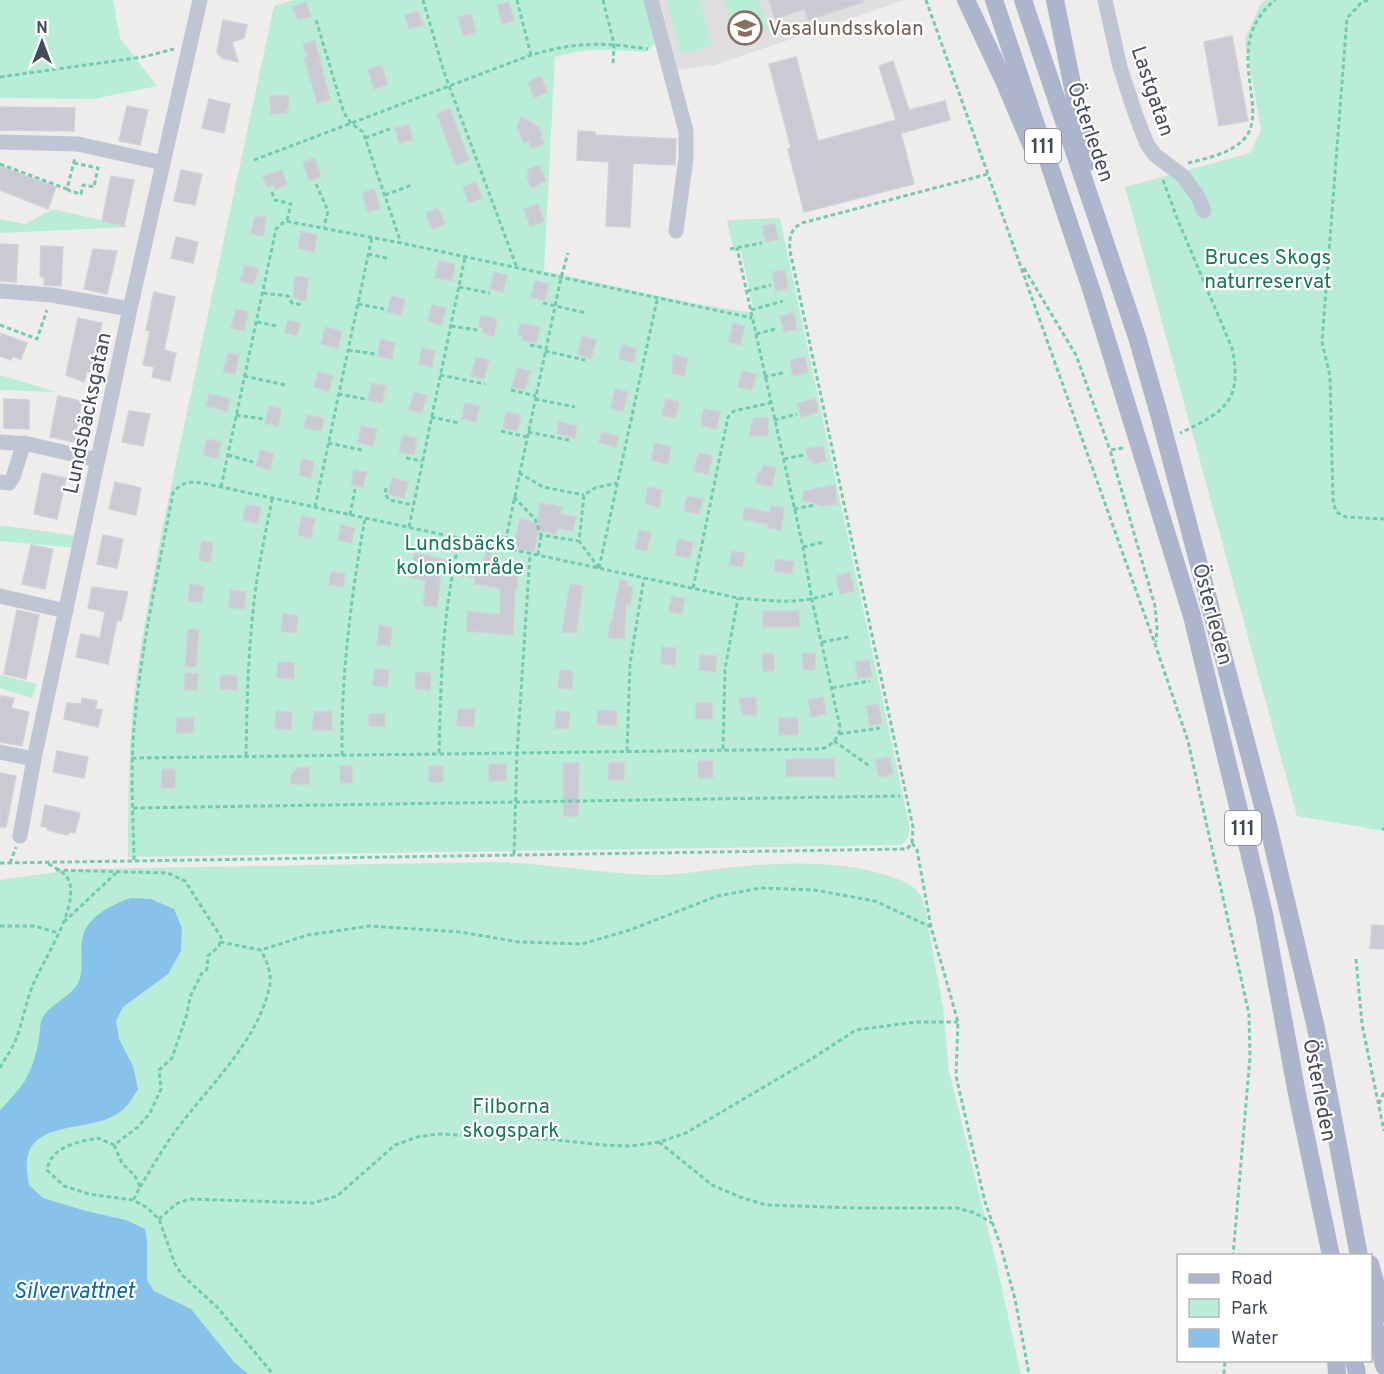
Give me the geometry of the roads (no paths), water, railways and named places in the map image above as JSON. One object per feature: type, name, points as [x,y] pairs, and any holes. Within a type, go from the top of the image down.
[{"type":"main road","points":[[966,0],[1005,83],[1092,292]]},
{"type":"main road","name":"Österleden","points":[[994,0],[1092,292],[1192,616],[1264,914],[1331,1254]]},
{"type":"main road","name":"Österleden","points":[[1023,0],[1137,337],[1159,414],[1268,825],[1316,1028],[1359,1254]]},
{"type":"main road","points":[[1055,0],[1103,237]]},
{"type":"main road","points":[[1335,1131],[1367,1254]]},
{"type":"main road","points":[[1312,1166],[1323,1254]]},
{"type":"main road","points":[[1372,1268],[1384,1314]]},
{"type":"main road","points":[[1372,1312],[1384,1366]]},
{"type":"street","name":"Lundsbäcksgatan","points":[[20,836],[34,759],[130,309],[200,0]]},
{"type":"street","points":[[651,0],[686,131],[686,158],[676,231]]},
{"type":"street","name":"Lastgatan","points":[[1105,0],[1120,67],[1147,144],[1155,155],[1173,167],[1191,185],[1204,211]]},
{"type":"street","points":[[0,141],[78,144],[163,163]]},
{"type":"street","points":[[0,291],[52,295],[130,309]]},
{"type":"street","points":[[0,442],[24,443],[98,460]]},
{"type":"street","points":[[0,482],[9,483],[14,477],[24,443]]},
{"type":"street","points":[[0,596],[66,611]]},
{"type":"street","points":[[0,752],[34,759]]},
{"type":"water","name":"Silvervattnet","points":[[131,898],[151,899],[174,909],[182,928],[181,951],[168,974],[123,1007],[116,1021],[119,1039],[133,1066],[138,1089],[126,1106],[106,1120],[63,1129],[39,1139],[31,1148],[27,1161],[29,1185],[43,1198],[126,1220],[145,1229],[147,1280],[154,1291],[191,1309],[234,1362],[248,1374],[0,1374],[0,1110],[29,1073],[39,1041],[43,1017],[74,989],[80,978],[82,941],[90,922],[102,912]]},
{"type":"place","name":"Vasalundsskolan","points":[[745,28]]},
{"type":"park label","name":"Bruces Skogs naturreservat","points":[[1268,269]]},
{"type":"park label","name":"Lundsbäcks koloniområde","points":[[460,555]]},
{"type":"park label","name":"Filborna skogspark","points":[[511,1118]]}]
